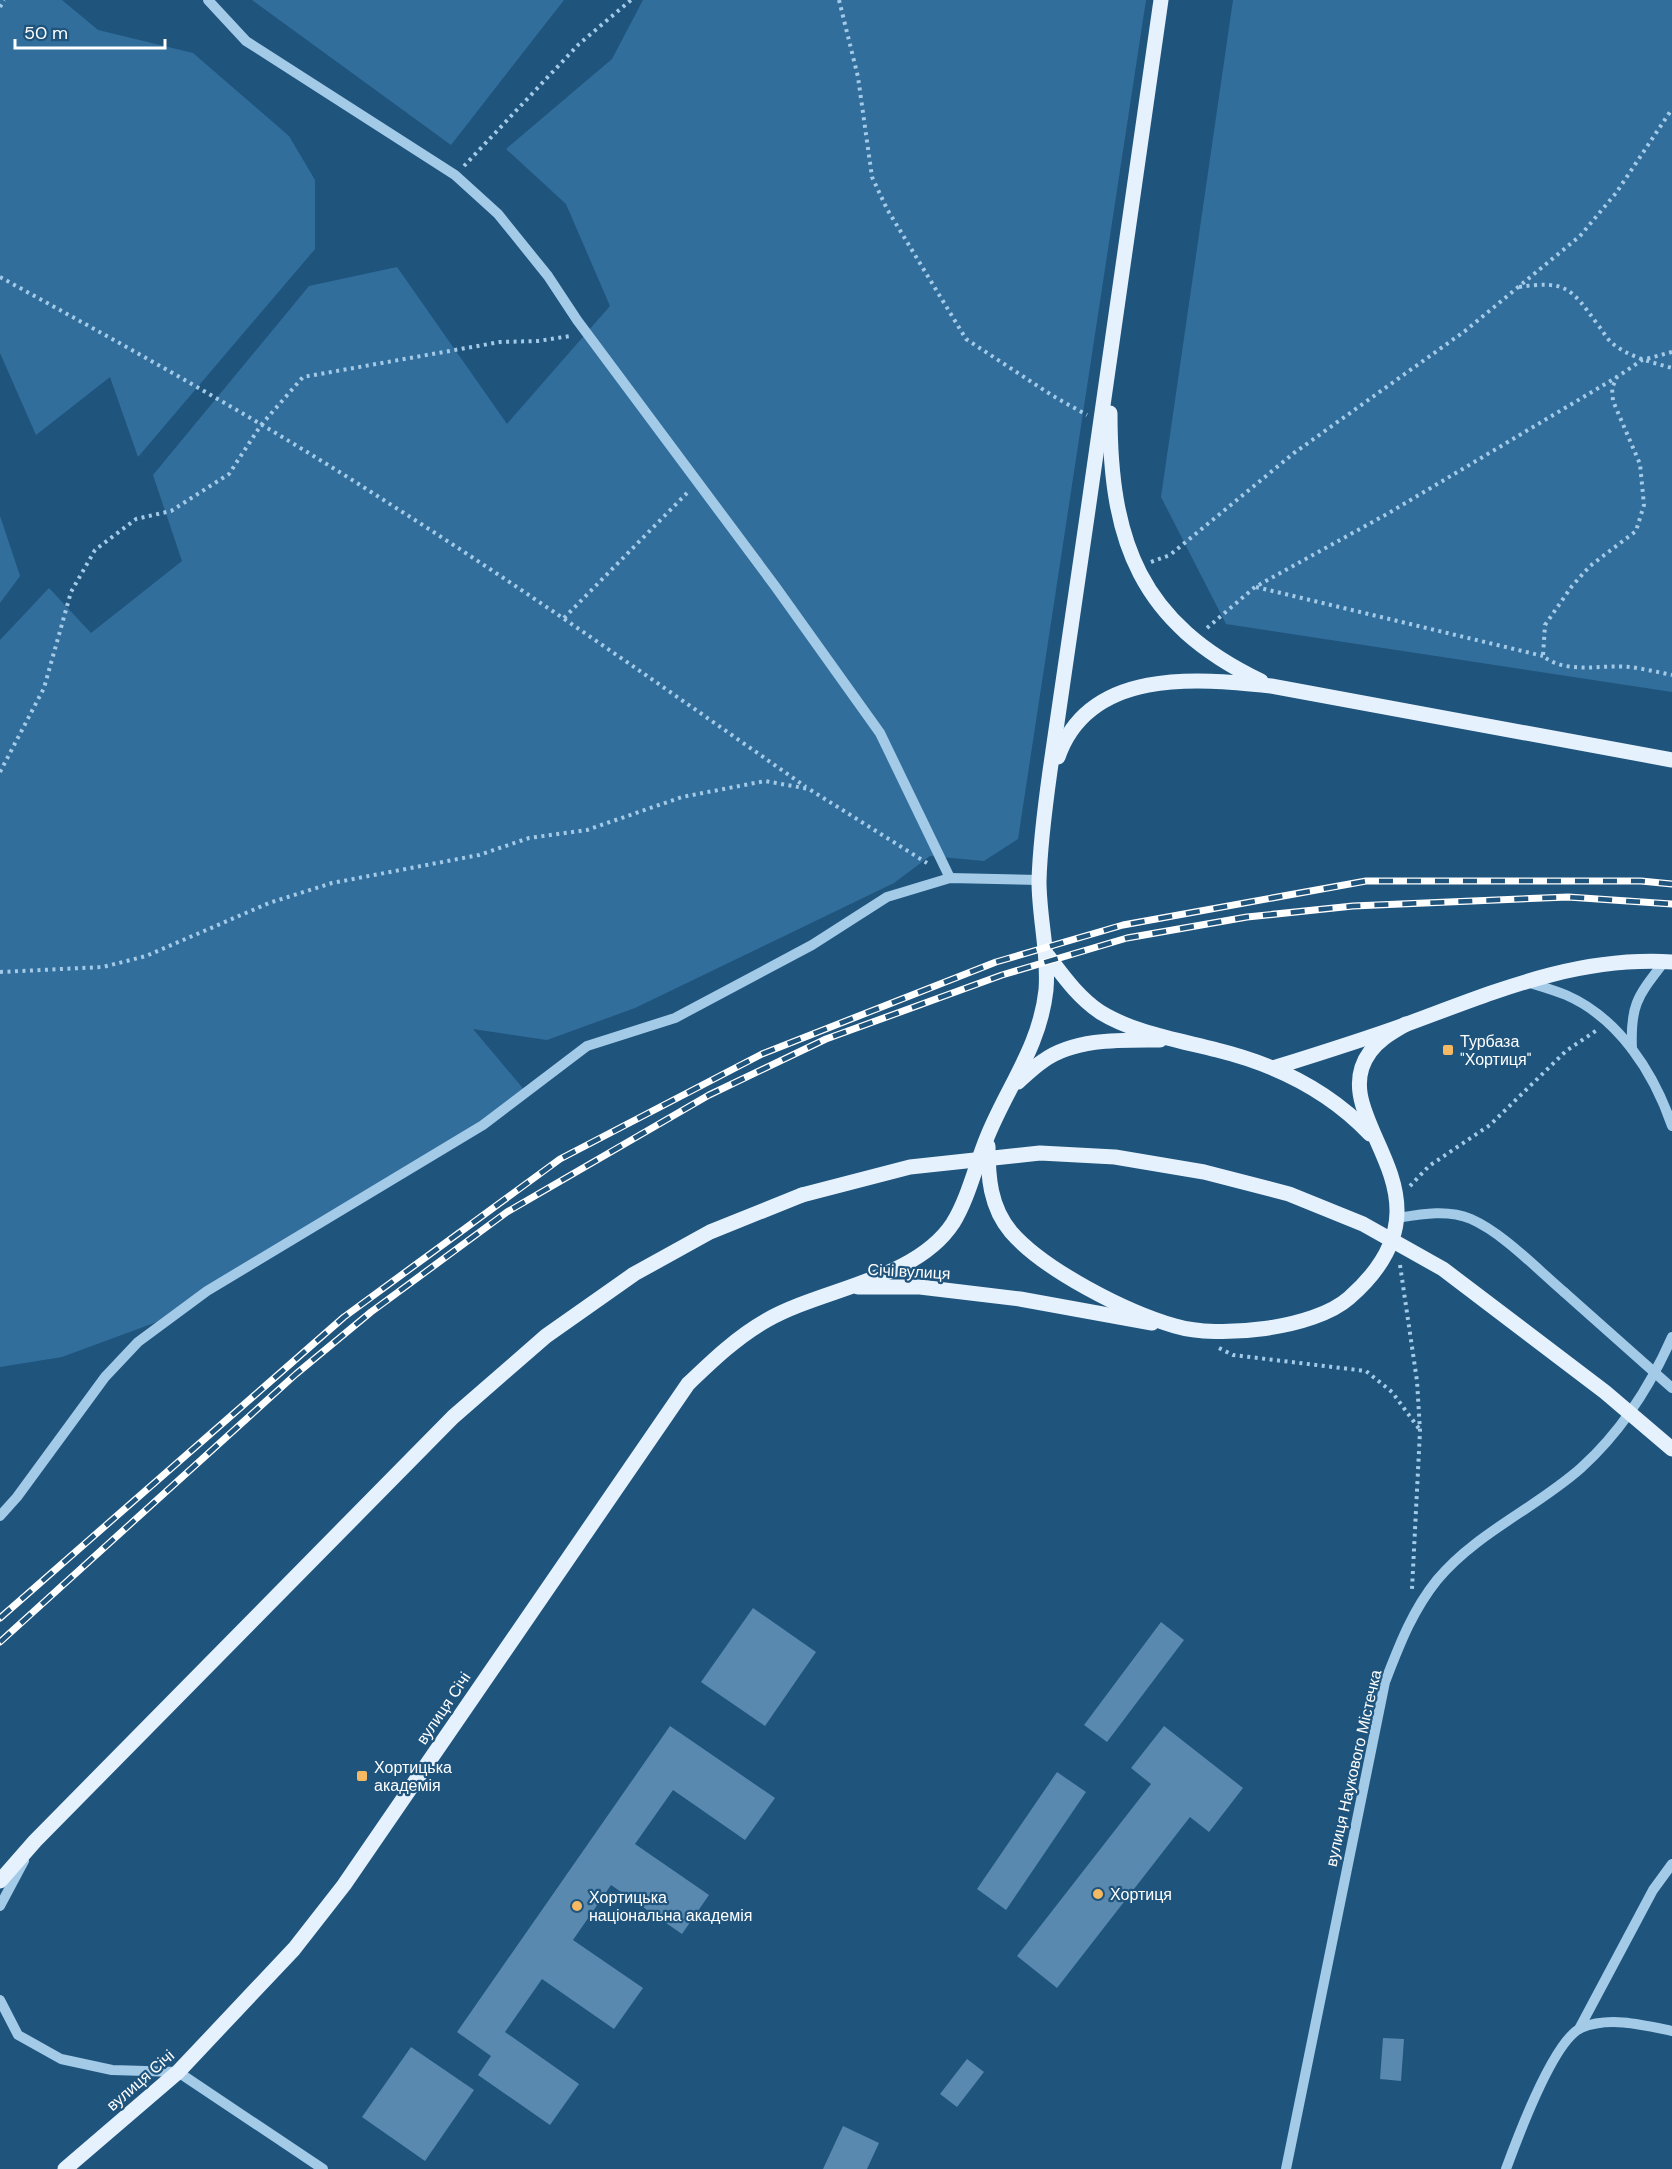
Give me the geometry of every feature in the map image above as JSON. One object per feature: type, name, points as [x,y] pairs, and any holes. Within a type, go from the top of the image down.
[{"type":"main road","points":[[1016,1084],[1038,1031],[1045,994],[1047,956],[1042,926],[1039,880],[1048,785],[1109,377],[1161,0]]},
{"type":"main road","points":[[1109,377],[1110,459],[1120,520],[1136,567],[1163,611],[1193,641],[1232,667],[1271,686]]},
{"type":"main road","points":[[1048,785],[1064,740],[1095,706],[1125,690],[1152,683],[1209,679],[1271,686],[1672,760]]},
{"type":"main road","points":[[1047,956],[1078,995],[1101,1012],[1128,1025],[1273,1068],[1336,1103],[1353,1115],[1377,1141]]},
{"type":"main road","points":[[1273,1068],[1406,1024],[1524,980],[1595,966],[1668,962]]},
{"type":"main road","points":[[988,1134],[988,1178],[994,1203],[1011,1231],[1048,1264],[1106,1298],[1176,1327],[1221,1332],[1275,1328],[1311,1318],[1346,1301],[1372,1278],[1387,1256],[1396,1225],[1397,1200],[1391,1171],[1363,1106],[1359,1084],[1362,1066],[1370,1051],[1385,1036],[1406,1024]]},
{"type":"main road","points":[[1016,1084],[1044,1060],[1076,1047],[1115,1040],[1176,1040]]},
{"type":"main road","name":"Січі вулиця","points":[[853,1287],[909,1260],[933,1245],[952,1223],[988,1134],[1002,1104],[1016,1084]]},
{"type":"main road","points":[[0,1881],[35,1841],[453,1417],[546,1336],[634,1274],[710,1232],[802,1195],[910,1167],[1040,1153],[1115,1157],[1204,1172],[1289,1194],[1363,1224],[1443,1269],[1605,1392],[1672,1449]]},
{"type":"main road","name":"Січі вулиця","points":[[853,1287],[920,1287],[1020,1299],[1176,1327]]},
{"type":"main road","name":"вулиця Січі","points":[[65,2169],[177,2072],[294,1948],[344,1885],[688,1384],[730,1344],[767,1320],[808,1300],[853,1287]]},
{"type":"street","points":[[208,0],[246,41],[456,176],[498,214],[548,276],[586,333],[698,482],[880,733],[950,878]]},
{"type":"street","points":[[0,1516],[17,1497],[105,1377],[138,1342],[207,1291],[483,1125],[587,1046],[675,1018],[812,945],[887,897],[950,878],[1039,880]]},
{"type":"street","points":[[1632,1049],[1630,1017],[1637,999],[1668,962]]},
{"type":"street","points":[[1524,980],[1568,996],[1608,1023],[1632,1049],[1661,1094],[1672,1126]]},
{"type":"street","points":[[1396,1225],[1427,1213],[1447,1213],[1471,1218],[1491,1231],[1564,1292],[1672,1388]]},
{"type":"street","name":"вулиця Наукового Містечка","points":[[1286,2169],[1385,1682],[1410,1619],[1437,1580],[1470,1549],[1581,1468],[1623,1424],[1651,1383],[1672,1337]]},
{"type":"street","points":[[0,1906],[35,1841]]},
{"type":"street","points":[[1506,2169],[1521,2127],[1559,2050],[1580,2029],[1653,1890],[1672,1864]]},
{"type":"street","points":[[0,2000],[18,2035],[61,2059],[112,2070],[177,2072],[323,2169]]},
{"type":"street","points":[[1580,2029],[1622,2022],[1672,2031]]},
{"type":"path","points":[[0,8],[4,0]]},
{"type":"path","points":[[456,176],[488,138],[579,45],[632,0]]},
{"type":"path","points":[[839,0],[858,77],[872,177],[886,209],[966,339],[1053,396],[1101,422]]},
{"type":"path","points":[[1136,567],[1170,555],[1294,453],[1465,331],[1580,236],[1616,193],[1672,109]]},
{"type":"path","points":[[0,278],[195,384],[381,498],[564,618],[809,789],[950,878]]},
{"type":"path","points":[[1518,287],[1548,283],[1564,287],[1581,301],[1611,343],[1642,360],[1672,368]]},
{"type":"path","points":[[0,772],[44,688],[71,592],[95,550],[136,519],[171,511],[229,474],[261,424],[303,377],[500,342],[538,341],[586,333]]},
{"type":"path","points":[[1193,641],[1255,587],[1387,514],[1642,360],[1672,352]]},
{"type":"path","points":[[1543,656],[1545,625],[1572,586],[1590,566],[1636,531],[1644,505],[1640,464],[1613,401],[1612,388],[1617,376]]},
{"type":"path","points":[[564,618],[698,482]]},
{"type":"path","points":[[1255,587],[1543,656],[1552,664],[1628,667],[1672,675]]},
{"type":"path","points":[[0,972],[103,967],[146,956],[269,903],[332,883],[479,855],[529,838],[587,830],[682,797],[765,781],[809,789]]},
{"type":"path","points":[[1397,1200],[1429,1166],[1490,1125],[1566,1051],[1608,1023]]},
{"type":"path","points":[[1396,1225],[1417,1381],[1420,1431],[1410,1619]]},
{"type":"path","points":[[1214,1346],[1233,1355],[1366,1371],[1392,1392],[1420,1431]]},
{"type":"shaded area","points":[[0,0],[62,0],[98,30],[193,53],[289,136],[315,180],[315,249],[138,457],[110,377],[36,435],[0,353]]},
{"type":"shaded area","points":[[252,0],[564,0],[451,145]]},
{"type":"shaded area","points":[[643,0],[1146,0],[1018,839],[984,861],[930,856],[894,883],[635,1008],[547,1040],[473,1029],[526,1092],[173,1316],[62,1357],[0,1367],[0,640],[49,588],[91,633],[182,561],[153,475],[309,286],[397,267],[507,424],[610,306],[566,204],[506,149],[612,59]]},
{"type":"shaded area","points":[[1233,0],[1672,0],[1672,692],[1226,624],[1161,497]]},
{"type":"shaded area","points":[[0,516],[20,576],[0,603]]},
{"type":"building","points":[[753,1608],[816,1652],[765,1726],[701,1682]]},
{"type":"building","points":[[1161,1622],[1184,1640],[1107,1742],[1084,1725]]},
{"type":"building","points":[[670,1726],[775,1798],[745,1840],[673,1790],[635,1844],[709,1895],[682,1934],[611,1885],[573,1940],[643,1988],[614,2029],[542,1979],[505,2032],[579,2084],[550,2125],[478,2075],[491,2056],[457,2032]]},
{"type":"building","name":"Хортиця","points":[[1164,1726],[1243,1788],[1209,1832],[1190,1817],[1057,1988],[1017,1956],[1151,1784],[1131,1768]]},
{"type":"building","points":[[1057,1772],[1086,1792],[1006,1910],[977,1889]]},
{"type":"building","points":[[1383,2038],[1404,2039],[1401,2081],[1380,2079]]},
{"type":"building","points":[[411,2047],[474,2090],[425,2161],[362,2117]]},
{"type":"building","points":[[967,2059],[984,2072],[957,2107],[940,2094]]},
{"type":"building","points":[[843,2126],[879,2143],[867,2169],[823,2169]]},
{"type":"railway","points":[[0,1618],[344,1317],[560,1159],[762,1054],[996,962],[1123,925],[1366,881],[1641,881],[1672,884]]},
{"type":"railway","points":[[0,1642],[296,1374],[371,1312],[507,1212],[709,1095],[826,1039],[1002,975],[1127,938],[1247,917],[1353,906],[1568,897],[1672,904]]},
{"type":"place","name":"Турбаза \"Хортиця\"","points":[[1448,1050]]},
{"type":"place","name":"Хортицька академія","points":[[362,1776]]},
{"type":"place","name":"Хортиця","points":[[1098,1894]]},
{"type":"place","name":"Хортицька національна академія","points":[[577,1906]]}]
